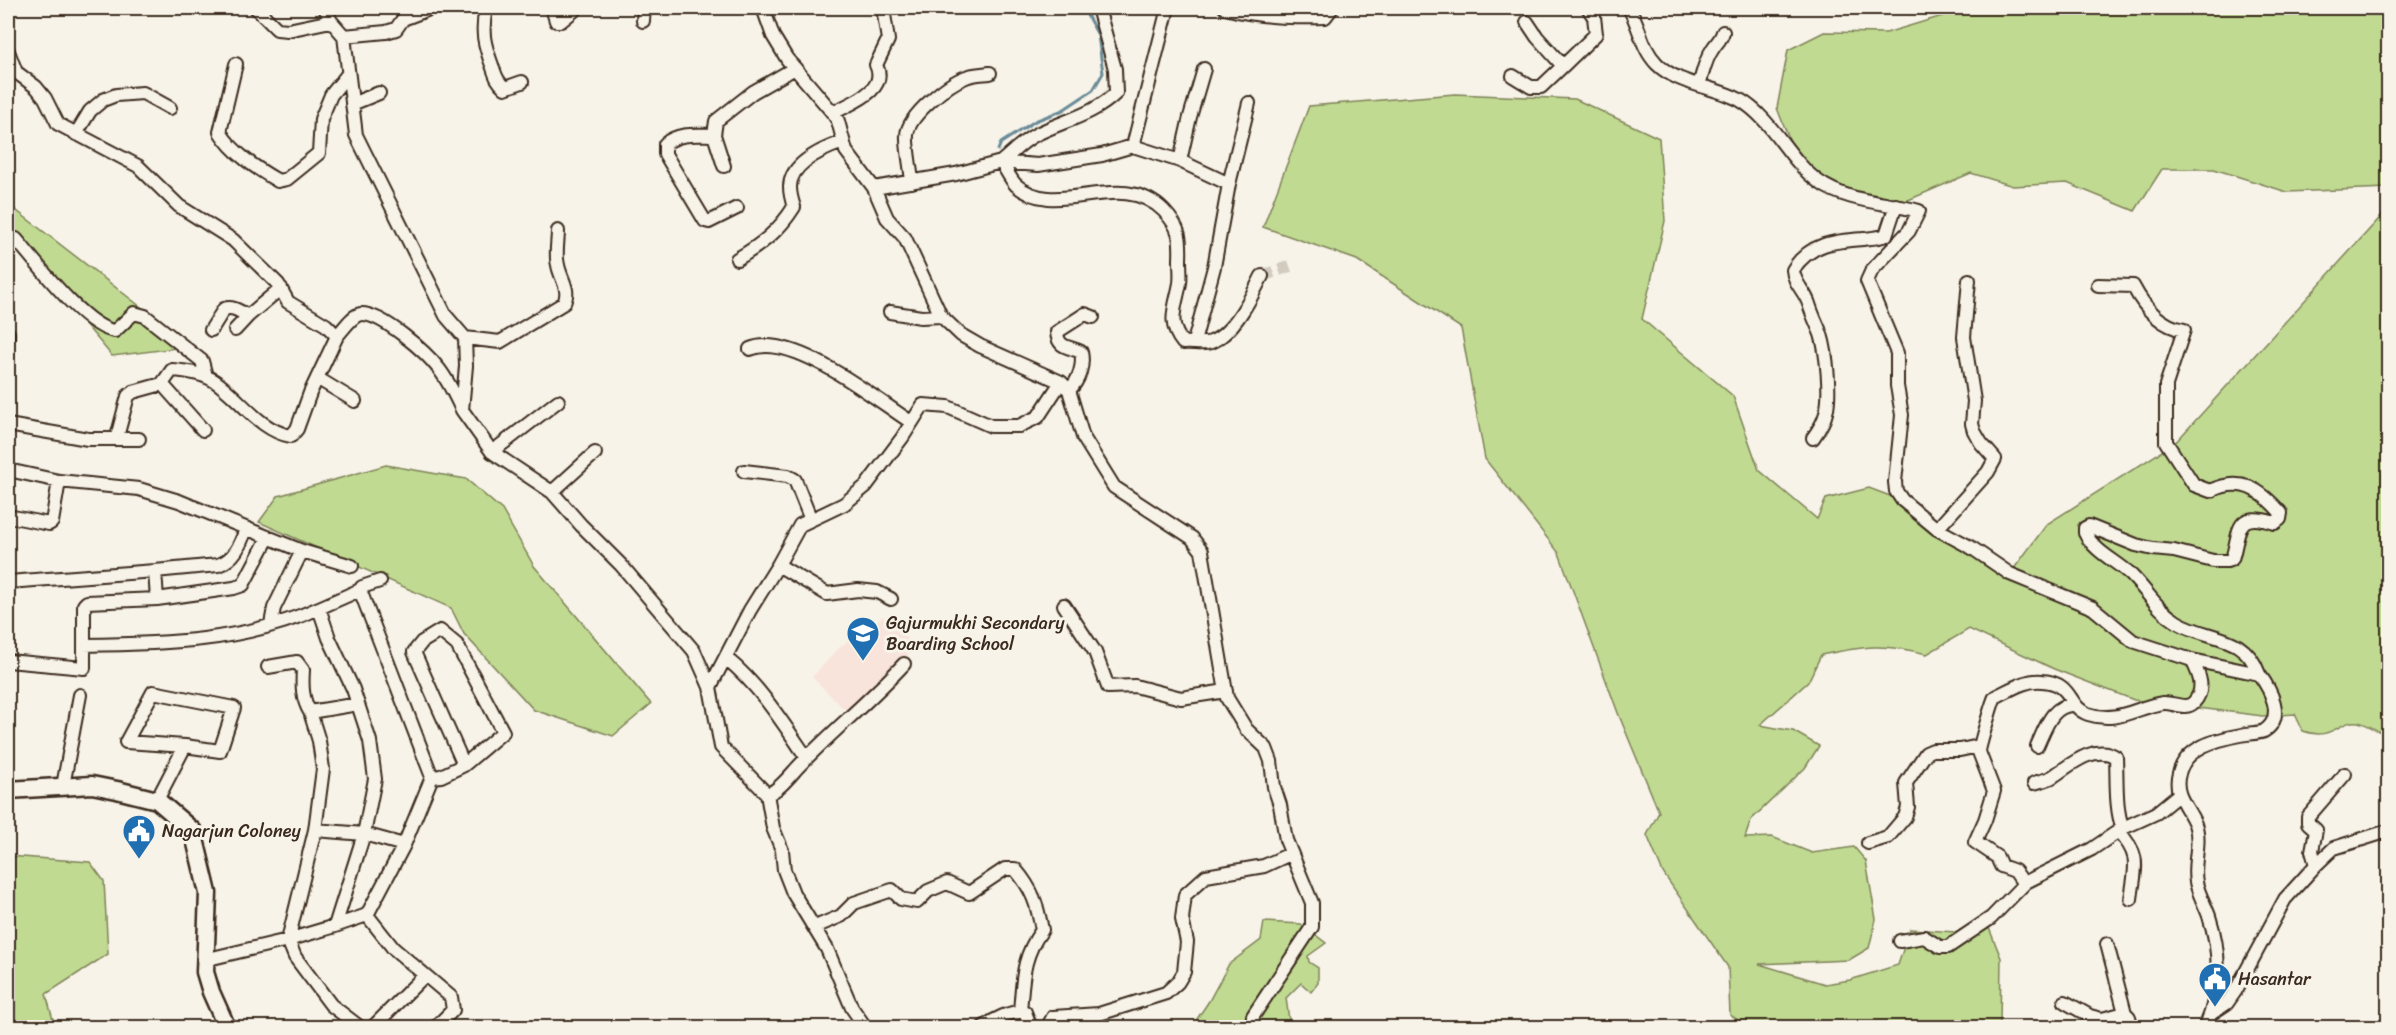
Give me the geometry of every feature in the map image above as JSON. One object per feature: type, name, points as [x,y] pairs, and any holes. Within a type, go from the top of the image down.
[{"type":"main road","points":[[8,790],[92,785],[157,800],[193,831],[208,893],[204,960],[211,992],[227,1028]]},
{"type":"street","points":[[256,8],[271,25],[281,30],[331,21]]},
{"type":"street","points":[[325,8],[331,21],[344,36],[356,135],[446,316],[465,338],[466,366],[462,410]]},
{"type":"street","points":[[344,36],[396,29],[403,19],[432,8]]},
{"type":"street","points":[[486,8],[483,36],[485,51],[496,78],[505,88],[522,82]]},
{"type":"street","points":[[552,8],[556,21],[561,21],[577,8]]},
{"type":"street","points":[[643,21],[645,8]]},
{"type":"street","points":[[763,8],[773,36],[795,68],[833,113],[838,122],[846,151],[874,188],[887,218],[905,238],[940,316],[961,335],[980,346],[1065,386],[1075,384],[1083,361],[1081,352],[1063,347],[1058,341],[1057,332],[1079,316],[1085,314],[1093,317]]},
{"type":"street","points":[[833,113],[857,101],[878,82],[880,73],[876,65],[888,40],[883,8]]},
{"type":"street","points":[[1001,162],[1034,135],[1072,120],[1107,102],[1116,93],[1115,69],[1098,8]]},
{"type":"street","points":[[1132,146],[1168,8]]},
{"type":"street","points":[[1225,8],[1250,14],[1295,18],[1325,17],[1332,8]]},
{"type":"street","points":[[1513,76],[1531,87],[1541,87],[1596,34],[1594,17],[1588,8]]},
{"type":"street","points":[[1629,8],[1637,21],[1642,43],[1656,63],[1665,70],[1742,101],[1765,121],[1818,182],[1864,201],[1919,211],[1909,231],[1872,270],[1867,281],[1898,353],[1897,386],[1902,415],[1895,465],[1896,491],[1902,500],[1937,529],[1972,548],[2010,574],[2093,608],[2133,641],[2192,660],[2259,674]]},
{"type":"street","points":[[1527,22],[1537,38],[1563,66]]},
{"type":"street","points":[[1699,85],[1711,50],[1721,40],[1723,33]]},
{"type":"street","points":[[8,51],[16,72],[36,87],[45,98],[58,124],[138,166],[179,206],[233,240],[281,288],[288,302],[326,325],[337,336]]},
{"type":"street","points":[[236,64],[220,132],[248,162],[278,181],[287,179],[319,153],[321,120],[331,95],[347,75]]},
{"type":"street","points":[[724,166],[714,135],[716,121],[753,92],[795,68]]},
{"type":"street","points":[[1180,161],[1204,69]]},
{"type":"street","points":[[912,182],[906,134],[915,118],[927,102],[941,91],[966,77],[990,73]]},
{"type":"street","points":[[76,135],[90,111],[103,100],[116,95],[142,93],[170,108]]},
{"type":"street","points":[[352,104],[379,93]]},
{"type":"street","points":[[1194,342],[1214,267],[1229,184],[1249,103]]},
{"type":"street","points":[[714,135],[673,137],[665,144],[665,154],[705,221],[709,222],[737,208]]},
{"type":"street","points":[[737,259],[758,246],[786,220],[794,207],[789,186],[800,165],[826,148],[843,142]]},
{"type":"street","points":[[874,188],[956,174],[1001,162],[1038,165],[1102,155],[1132,146],[1180,161],[1229,184]]},
{"type":"street","points":[[1001,162],[1015,184],[1029,194],[1046,198],[1118,192],[1138,195],[1162,209],[1179,230],[1182,242],[1180,283],[1173,305],[1175,334],[1183,343],[1202,344],[1221,336],[1242,312],[1262,276]]},
{"type":"street","points":[[1813,438],[1826,415],[1828,399],[1825,362],[1822,337],[1811,314],[1809,302],[1794,278],[1793,270],[1803,257],[1825,243],[1877,238],[1886,234],[1896,205]]},
{"type":"street","points":[[465,338],[500,342],[564,303],[566,299],[564,280],[558,266],[558,231]]},
{"type":"street","points":[[16,239],[68,302],[105,328],[115,331],[134,313],[145,316],[201,362],[206,376]]},
{"type":"street","points":[[1937,529],[1988,472],[1995,459],[1981,443],[1972,424],[1974,401],[1964,337],[1969,280]]},
{"type":"street","points":[[2098,285],[2133,286],[2154,315],[2174,328],[2184,330],[2166,385],[2164,418],[2166,442],[2194,485],[2210,491],[2221,485],[2239,484],[2253,488],[2265,496],[2281,513],[2280,519],[2275,522],[2249,519],[2242,524],[2238,530],[2232,559],[2227,561],[2213,561],[2174,551],[2136,545],[2089,526],[2085,528],[2085,533],[2099,552],[2129,573],[2147,596],[2175,621],[2236,644],[2255,662],[2274,700],[2276,709],[2273,720],[2264,731],[2210,742],[2196,750],[2178,776],[2178,795],[2194,824],[2198,853],[2196,883],[2213,930],[2217,952],[2218,975],[2212,1013],[2205,1028]]},
{"type":"street","points":[[235,330],[281,288]]},
{"type":"street","points":[[211,330],[224,309],[230,307],[237,309],[248,316]]},
{"type":"street","points":[[890,312],[921,317],[940,316]]},
{"type":"street","points":[[117,437],[128,396],[133,392],[162,384],[172,370],[206,376],[215,381],[250,413],[284,435],[291,436],[297,429],[337,336],[355,317],[361,314],[375,317],[426,353],[452,388],[462,410],[492,452],[552,492],[581,525],[602,543],[694,651],[710,687],[721,747],[767,794],[773,828],[782,850],[784,870],[793,893],[815,927],[837,969],[844,994],[866,1028]]},
{"type":"street","points":[[750,349],[756,346],[794,350],[830,368],[911,422]]},
{"type":"street","points":[[317,378],[355,401]]},
{"type":"street","points":[[162,384],[203,430]]},
{"type":"street","points":[[710,687],[750,610],[778,566],[800,525],[844,504],[866,486],[923,405],[948,407],[991,426],[1019,426],[1038,417],[1065,386]]},
{"type":"street","points":[[1065,386],[1083,437],[1114,486],[1192,538],[1202,550],[1227,698],[1246,729],[1266,748],[1271,761],[1273,786],[1280,805],[1290,854],[1312,903],[1312,927],[1253,1016],[1252,1028]]},
{"type":"street","points":[[492,452],[558,401]]},
{"type":"street","points":[[8,425],[88,439],[117,437],[139,439]]},
{"type":"street","points":[[552,492],[595,453]]},
{"type":"street","points":[[8,470],[59,481],[139,489],[180,501],[302,551],[352,566]]},
{"type":"street","points":[[744,471],[788,476],[795,480],[811,520]]},
{"type":"street","points":[[8,516],[49,524],[52,522],[59,481]]},
{"type":"street","points":[[8,582],[218,565],[227,561],[237,550],[246,529]]},
{"type":"street","points":[[8,661],[84,668],[84,604],[158,599],[243,585],[268,538]]},
{"type":"street","points":[[271,624],[274,608],[302,551]]},
{"type":"street","points":[[778,566],[826,594],[858,590],[877,592],[891,599]]},
{"type":"street","points":[[154,571],[158,599]]},
{"type":"street","points":[[84,645],[170,644],[223,636],[271,624],[319,608],[380,581]]},
{"type":"street","points":[[204,960],[288,940],[367,915],[404,845],[432,777],[360,590]]},
{"type":"street","points":[[1064,605],[1095,651],[1108,687],[1135,686],[1181,698],[1226,691]]},
{"type":"street","points":[[319,608],[329,638],[358,704],[370,741],[375,779],[364,834],[335,926]]},
{"type":"street","points":[[432,777],[441,776],[464,765],[503,732],[457,645],[440,631],[422,642],[414,652],[464,765]]},
{"type":"street","points":[[726,658],[740,669],[807,758]]},
{"type":"street","points":[[2026,882],[2022,881],[2015,871],[2001,866],[1997,857],[1975,842],[1994,791],[1978,752],[1995,697],[2032,681],[2055,683],[2066,689],[2075,705],[2085,713],[2098,717],[2113,717],[2165,703],[2188,706],[2194,703],[2201,687],[2200,675],[2192,660]]},
{"type":"street","points":[[268,667],[297,662],[303,670],[303,695],[319,741],[323,769],[315,830],[288,940],[295,957],[331,1005],[361,1028]]},
{"type":"street","points":[[767,794],[780,787],[840,724],[877,694],[904,664]]},
{"type":"street","points":[[153,692],[234,708],[219,751],[185,746],[126,742],[153,692]]},
{"type":"street","points":[[63,786],[80,695]]},
{"type":"street","points":[[310,712],[358,704]]},
{"type":"street","points":[[2037,746],[2049,720],[2060,708],[2067,704],[2075,705]]},
{"type":"street","points":[[157,800],[185,746]]},
{"type":"street","points":[[1868,843],[1887,837],[1905,817],[1908,807],[1906,783],[1926,753],[1933,750],[1960,750],[1979,746]]},
{"type":"street","points":[[2034,783],[2049,779],[2079,758],[2112,754],[2116,757],[2120,830],[2135,857],[2131,899]]},
{"type":"street","points":[[2316,865],[2312,851],[2316,830],[2307,820],[2345,774]]},
{"type":"street","points":[[1900,941],[1924,937],[1940,947],[1948,947],[1991,918],[2026,882],[2092,849],[2120,830],[2156,813],[2178,795]]},
{"type":"street","points":[[315,830],[364,834],[404,845]]},
{"type":"street","points":[[2212,1013],[2227,1003],[2285,899],[2316,865],[2334,848],[2388,831]]},
{"type":"street","points":[[1047,1028],[1053,1017],[1099,1014],[1166,993],[1178,982],[1184,972],[1187,942],[1182,919],[1185,895],[1206,876],[1264,867],[1290,854]]},
{"type":"street","points":[[815,927],[841,916],[854,903],[892,890],[901,899],[916,902],[928,891],[947,883],[969,893],[1005,869],[1015,869],[1026,882],[1036,902],[1042,930],[1030,947],[1025,963],[1020,1011]]},
{"type":"street","points":[[367,915],[393,948],[451,997],[453,1010],[435,1028]]},
{"type":"street","points":[[2107,944],[2125,1013],[2129,1017],[2132,1028]]},
{"type":"street","points":[[372,1028],[424,976]]},
{"type":"street","points":[[2065,1002],[2090,1016],[2102,1019],[2125,1013]]},
{"type":"street","points":[[982,1028],[1002,1017],[1020,1011],[1025,1012],[1030,1028]]},
{"type":"shaded area","name":"Gajurmukhi Secondary Boarding School","points":[[883,616],[916,647],[848,713],[812,677],[841,646]]},
{"type":"green space","points":[[1969,8],[2388,8],[2388,188],[2287,192],[2214,169],[2162,169],[2135,211],[2067,183],[2013,186],[1971,173],[1906,201],[1870,200],[1809,170],[1790,141],[1777,108],[1788,50],[1824,32],[1886,33]]},
{"type":"green space","points":[[1455,94],[1575,99],[1659,138],[1665,221],[1642,319],[1733,396],[1759,470],[1817,519],[1826,499],[1869,488],[1898,499],[2010,574],[2047,524],[2175,443],[2388,209],[2388,736],[2358,722],[2346,724],[2322,734],[2313,734],[2303,731],[2295,714],[2263,716],[2134,700],[2054,669],[1969,629],[1927,654],[1898,648],[1874,647],[1821,655],[1808,682],[1760,725],[1793,731],[1819,746],[1805,768],[1751,820],[1745,838],[1772,837],[1812,853],[1854,847],[1866,861],[1876,919],[1869,948],[1849,960],[1759,964],[1825,984],[1850,980],[1898,965],[1910,929],[1956,932],[1985,918],[2001,958],[2000,1027],[1749,1027],[1730,1015],[1728,967],[1663,873],[1647,835],[1659,812],[1618,713],[1559,553],[1485,459],[1461,328],[1357,260],[1263,227],[1309,106]]},
{"type":"green space","points":[[8,204],[141,307],[177,348],[112,356],[37,267],[8,242]]},
{"type":"green space","points":[[386,465],[466,479],[502,510],[534,566],[651,704],[613,736],[534,710],[464,634],[451,608],[259,522],[278,496]]},
{"type":"green space","points":[[8,856],[90,862],[104,881],[108,954],[46,994],[55,1027],[8,1027]]},
{"type":"green space","points":[[1264,922],[1301,924],[1326,943],[1308,956],[1309,962],[1318,968],[1318,983],[1311,992],[1301,983],[1286,998],[1290,1027],[1191,1028],[1229,964],[1261,940]]},
{"type":"waterway","points":[[998,150],[1001,143],[1035,121],[1063,110],[1093,90],[1103,73],[1098,35],[1083,8]]},
{"type":"tunnel","points":[[1262,276],[1290,266]]},
{"type":"place","name":"Gajurmukhi Secondary Boarding School","points":[[863,662]]},
{"type":"place","name":"Nagarjun Coloney","points":[[139,860]]},
{"type":"place","name":"Hasantar","points":[[2215,1008]]}]
